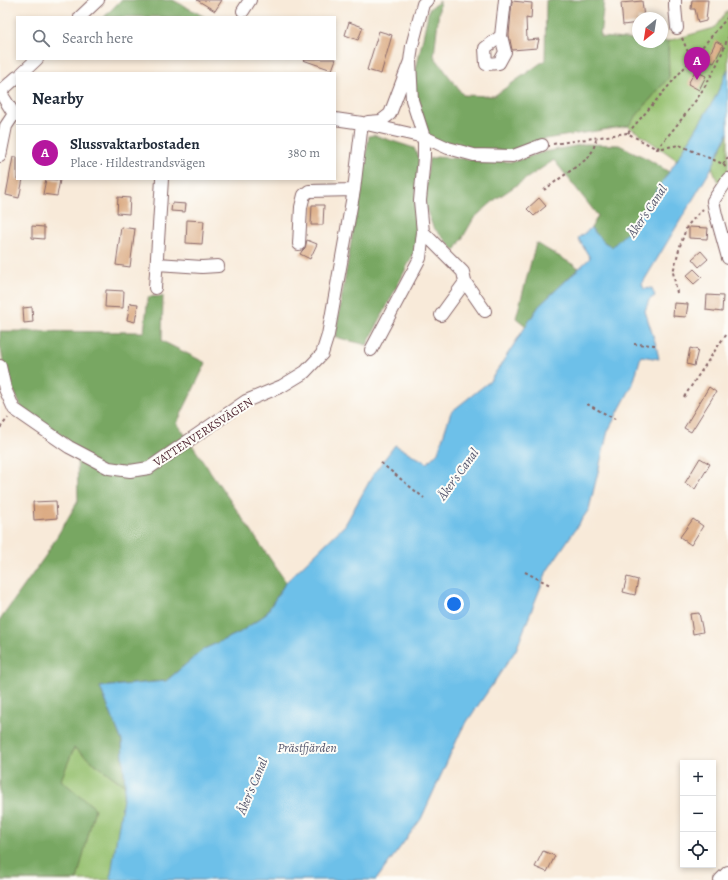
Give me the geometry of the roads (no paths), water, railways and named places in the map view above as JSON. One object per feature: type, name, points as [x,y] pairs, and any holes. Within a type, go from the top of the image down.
[{"type":"street","points":[[81,16],[98,0]]},
{"type":"street","points":[[243,11],[250,0]]},
{"type":"street","points":[[501,36],[505,0]]},
{"type":"street","points":[[675,0],[677,28]]},
{"type":"street","points":[[371,350],[420,258],[423,232],[420,202],[424,157],[424,137],[412,100],[410,61],[422,1]]},
{"type":"street","points":[[23,72],[36,60]]},
{"type":"street","points":[[362,122],[381,121],[390,114],[410,61]]},
{"type":"street","points":[[0,156],[6,126],[16,114],[0,92],[16,78]]},
{"type":"street","points":[[336,119],[362,122],[424,137],[448,148],[474,155],[513,156],[542,145]]},
{"type":"street","name":"VATTENVERKSVÄGEN","points":[[0,366],[5,389],[14,409],[63,443],[109,468],[130,471],[149,468],[246,401],[282,386],[305,372],[322,354],[328,335],[354,190],[362,122]]},
{"type":"street","points":[[728,179],[713,201],[728,258]]},
{"type":"street","points":[[155,288],[162,180]]},
{"type":"street","points":[[299,244],[304,195],[309,191],[354,190]]},
{"type":"street","points":[[423,232],[463,272],[465,282],[485,311]]},
{"type":"street","points":[[157,264],[202,267],[218,266]]},
{"type":"street","points":[[441,315],[465,282]]},
{"type":"street","points":[[720,880],[728,872]]},
{"type":"water","name":"Prästfjärden","points":[[728,69],[728,133],[710,171],[642,284],[644,289],[652,288],[655,296],[649,300],[645,311],[659,359],[641,356],[633,384],[608,431],[589,509],[547,571],[516,650],[462,729],[421,819],[376,880],[110,880],[125,786],[122,741],[100,687],[166,681],[204,649],[239,633],[265,615],[286,582],[345,525],[374,473],[395,445],[427,463],[438,452],[451,412],[490,381],[539,306],[590,258],[578,238],[591,228],[604,242],[612,247],[632,227],[677,160],[715,98]]},
{"type":"place","name":"Slussvaktarbostaden","points":[[697,80]]},
{"type":"water label","name":"Åker's Canal","points":[[647,211]]},
{"type":"water label","name":"Åker's Canal","points":[[458,474]]},
{"type":"water label","name":"Åker's Canal","points":[[252,786]]}]
